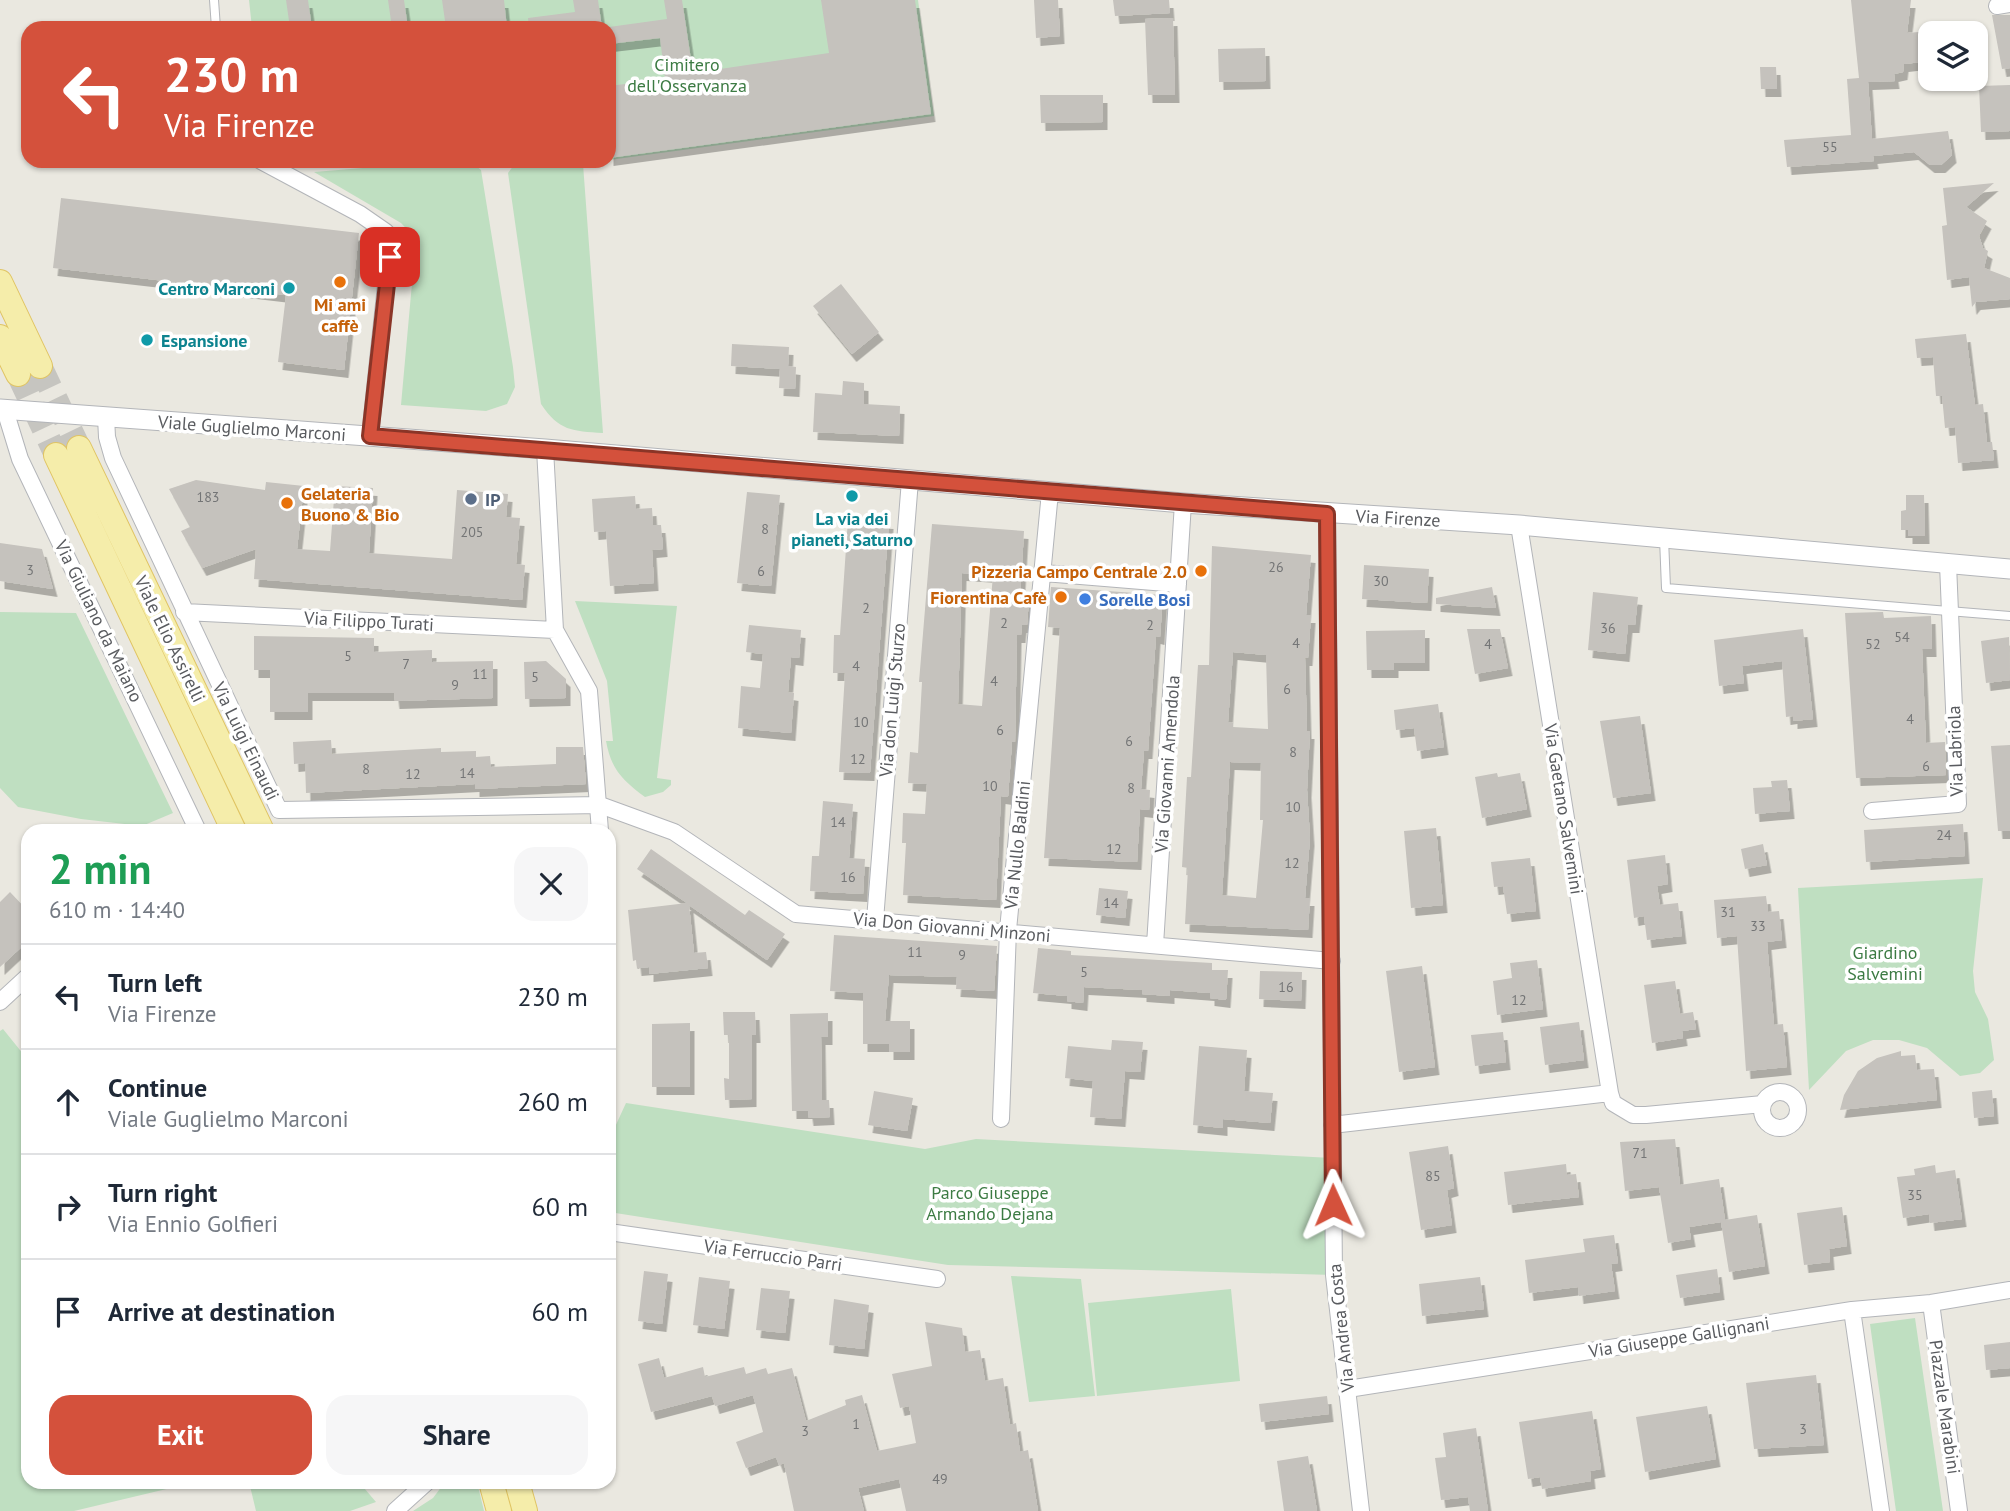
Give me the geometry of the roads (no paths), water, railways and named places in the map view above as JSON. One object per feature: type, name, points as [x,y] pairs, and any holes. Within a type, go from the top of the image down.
[{"type":"main road","points":[[0,282],[29,370],[0,337]]},
{"type":"main road","name":"Viale Elio Assirelli","points":[[231,824],[67,451],[258,824]]},
{"type":"main road","points":[[493,1489],[499,1511]]},
{"type":"main road","points":[[519,1489],[525,1511]]},
{"type":"street","points":[[274,168],[360,214],[386,232],[390,257],[370,436]]},
{"type":"street","name":"Viale Guglielmo Marconi","points":[[3,409],[545,449]]},
{"type":"street","name":"Via Giuliano da Maiano","points":[[3,409],[20,459],[195,824]]},
{"type":"street","name":"Via Luigi Einaudi","points":[[106,416],[107,437],[113,458],[279,810],[600,805]]},
{"type":"street","points":[[545,449],[555,631],[589,691],[600,824]]},
{"type":"street","name":"Via Firenze","points":[[545,449],[1183,503],[1519,525],[2010,569]]},
{"type":"street","name":"Via don Luigi Sturzo","points":[[875,920],[910,480]]},
{"type":"street","name":"Via Nullo Baldini","points":[[1001,1119],[1008,930],[1050,492]]},
{"type":"street","name":"Via Giovanni Amendola","points":[[1155,945],[1183,503]]},
{"type":"street","name":"Via Andrea Costa","points":[[1327,514],[1334,1275],[1361,1511]]},
{"type":"street","name":"Via Gaetano Salvemini","points":[[1519,525],[1610,1093]]},
{"type":"street","points":[[1948,564],[1951,611]]},
{"type":"street","points":[[1044,573],[1178,584]]},
{"type":"street","name":"Via Labriola","points":[[1871,811],[1958,804],[1951,611]]},
{"type":"street","name":"Via Filippo Turati","points":[[184,612],[555,631]]},
{"type":"street","name":"Via Don Giovanni Minzoni","points":[[600,805],[674,832],[796,914],[1008,930],[1332,961]]},
{"type":"street","points":[[0,1002],[21,982]]},
{"type":"street","points":[[1332,1125],[1610,1093],[1613,1103],[1633,1115],[1763,1104]]},
{"type":"street","name":"Via Ferruccio Parri","points":[[616,1234],[937,1279]]},
{"type":"street","name":"Via Giuseppe Gallignani","points":[[1348,1389],[1852,1310],[1931,1303],[2010,1290]]},
{"type":"street","name":"Piazzale Marabini","points":[[1931,1303],[1959,1511]]},
{"type":"street","points":[[1852,1310],[1881,1511]]},
{"type":"street","points":[[395,1511],[420,1489]]},
{"type":"lane","points":[[214,0],[216,21]]},
{"type":"lane","points":[[1664,538],[1666,588],[2010,616]]},
{"type":"tunnel","points":[[40,366],[79,448]]},
{"type":"tunnel","points":[[18,374],[56,455]]},
{"type":"place","name":"Mi ami caffè","points":[[340,282]]},
{"type":"place","name":"Centro Marconi","points":[[289,288]]},
{"type":"place","name":"Espansione","points":[[147,340]]},
{"type":"place","name":"La via dei pianeti, Saturno","points":[[852,496]]},
{"type":"place","name":"IP","points":[[471,499]]},
{"type":"place","name":"Gelateria Buono & Bio","points":[[287,503]]},
{"type":"place","name":"Pizzeria Campo Centrale 2.0","points":[[1201,571]]},
{"type":"place","name":"Fiorentina Cafè","points":[[1061,597]]},
{"type":"place","name":"Sorelle Bosi","points":[[1085,599]]},
{"type":"park label","name":"Cimitero dell'Osservanza","points":[[687,74]]},
{"type":"park label","name":"Giardino Salvemini","points":[[1885,962]]},
{"type":"park label","name":"Parco Giuseppe Armando Dejana","points":[[990,1202]]}]
